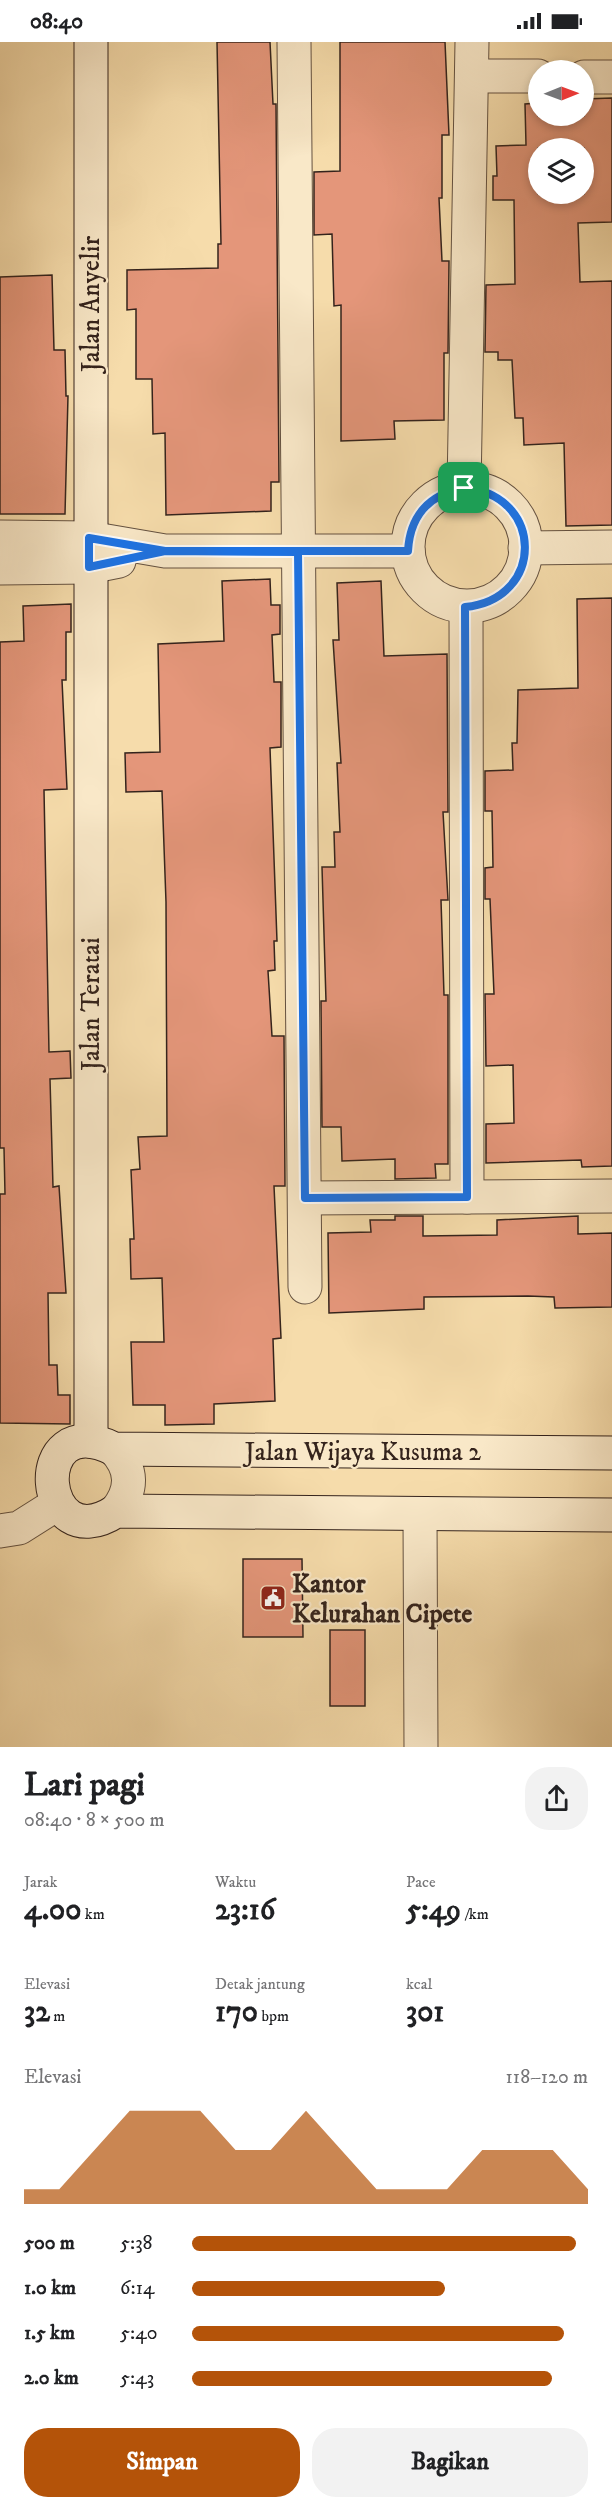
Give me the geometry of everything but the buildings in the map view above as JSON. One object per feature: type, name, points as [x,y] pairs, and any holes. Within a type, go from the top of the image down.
[{"type":"street","name":"Jalan Anyelir","points":[[89,552],[91,42]]},
{"type":"street","points":[[294,42],[305,1287]]},
{"type":"street","points":[[464,488],[472,42]]},
{"type":"street","points":[[473,76],[528,76]]},
{"type":"street","points":[[594,77],[612,77]]},
{"type":"street","points":[[464,488],[488,492],[508,505],[521,525],[525,548],[519,574],[503,594],[479,605],[465,607],[451,605],[426,590],[410,565],[408,551],[409,537],[419,512],[439,495],[464,488]]},
{"type":"street","points":[[0,537],[89,552]]},
{"type":"street","points":[[525,548],[612,547]]},
{"type":"street","points":[[0,568],[89,552],[408,551]]},
{"type":"street","name":"Jalan Teratai","points":[[89,552],[103,1445]]},
{"type":"street","points":[[465,607],[467,1197]]},
{"type":"street","points":[[305,1198],[612,1196]]},
{"type":"street","points":[[0,1531],[19,1528],[57,1504],[74,1518],[85,1521],[96,1521],[116,1511],[125,1500],[129,1487],[124,1460],[103,1445]]},
{"type":"street","name":"Jalan Wijaya Kusuma 2","points":[[57,1504],[50,1484],[54,1464],[67,1448],[103,1445],[612,1453]]},
{"type":"street","points":[[116,1511],[612,1515]]},
{"type":"street","points":[[420,1515],[422,1747]]},
{"type":"place","name":"Kantor Kelurahan Cipete","points":[[273,1598]]},
{"type":"route","points":[[464,488],[439,495],[419,512],[409,537],[408,551],[165,551],[89,538],[89,567],[165,551],[298,552],[305,1198],[467,1197],[465,607],[491,601],[513,585],[524,561],[525,548],[521,525],[508,505],[488,492],[464,488]]}]
